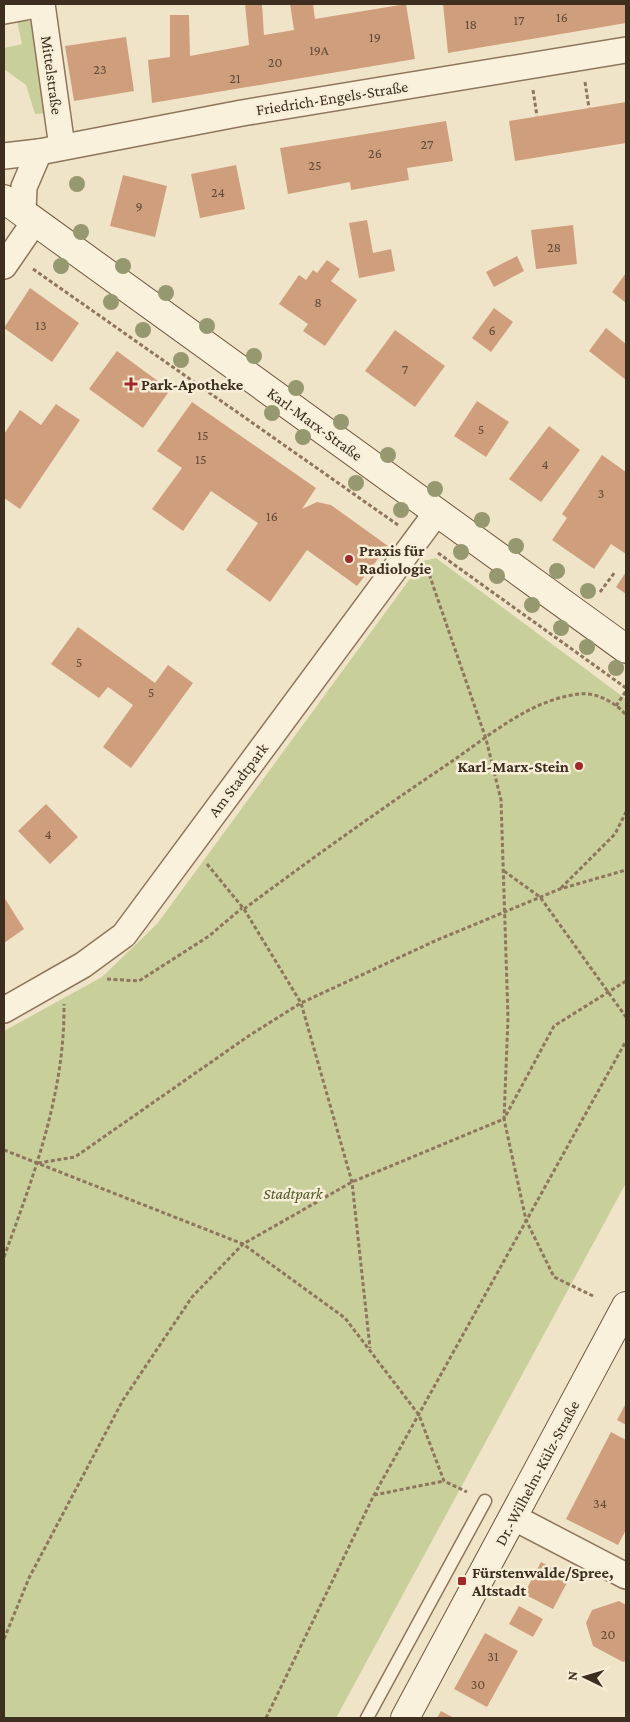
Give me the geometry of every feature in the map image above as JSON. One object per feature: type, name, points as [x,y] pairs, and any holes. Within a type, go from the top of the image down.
[{"type":"street","name":"Mittelstraße","points":[[4,11],[42,4],[51,149]]},
{"type":"street","name":"Friedrich-Engels-Straße","points":[[4,156],[242,113],[626,50]]},
{"type":"street","points":[[8,260],[24,187],[51,149]]},
{"type":"street","name":"Karl-Marx-Straße","points":[[20,211],[626,649]]},
{"type":"street","name":"Am Stadtpark","points":[[4,1010],[64,976],[124,934],[437,512]]},
{"type":"street","name":"Dr.-Wilhelm-Külz-Straße","points":[[405,1718],[626,1306]]},
{"type":"street","points":[[513,1517],[626,1576]]},
{"type":"lane","points":[[367,1718],[486,1501]]},
{"type":"path","points":[[584,79],[589,108]]},
{"type":"path","points":[[533,87],[537,116]]},
{"type":"path","points":[[8,260],[418,539],[626,690],[616,706]]},
{"type":"path","points":[[418,539],[486,738],[501,800],[508,1018],[504,1119],[526,1220],[554,1278],[593,1296]]},
{"type":"path","points":[[600,592],[615,572]]},
{"type":"path","points":[[4,1257],[38,1163],[56,1098],[64,1026],[64,976],[139,981],[209,936],[243,908],[359,824],[486,738],[541,704],[582,693],[610,700],[626,715]]},
{"type":"path","points":[[560,889],[615,834],[626,812]]},
{"type":"path","points":[[191,844],[243,908],[301,1003],[352,1182],[370,1348]]},
{"type":"path","points":[[38,1163],[75,1157],[250,1035],[301,1003],[436,940],[540,897],[560,889],[626,870]]},
{"type":"path","points":[[504,871],[540,897],[626,1017]]},
{"type":"path","points":[[4,1639],[29,1578],[123,1400],[192,1296],[243,1244],[352,1182],[504,1119],[554,1026],[626,981]]},
{"type":"path","points":[[266,1718],[374,1495],[626,1042]]},
{"type":"path","points":[[4,1150],[243,1244],[345,1318],[370,1348],[419,1415],[444,1481]]},
{"type":"path","points":[[374,1495],[444,1481],[486,1501]]},
{"type":"green space","points":[[27,20],[33,23],[48,113],[35,114],[26,85],[4,69],[4,48],[22,44],[17,21]]},
{"type":"green space","name":"Stadtpark","points":[[436,558],[626,699],[626,1183],[336,1718],[4,1718],[4,1031],[102,977],[157,924],[423,561]]},
{"type":"building","points":[[245,4],[262,4],[264,35],[294,30],[290,4],[313,4],[315,19],[406,4],[415,59],[152,103],[148,60],[170,57],[170,15],[189,15],[190,56],[249,45]]},
{"type":"building","points":[[443,4],[626,4],[626,23],[448,53]]},
{"type":"building","points":[[126,37],[134,91],[74,101],[65,46]]},
{"type":"building","points":[[626,102],[626,143],[515,161],[509,121]]},
{"type":"building","points":[[446,121],[453,161],[407,168],[409,180],[351,190],[350,182],[288,194],[280,148]]},
{"type":"building","points":[[236,165],[245,209],[200,218],[191,174]]},
{"type":"building","points":[[123,175],[167,186],[155,237],[110,226]]},
{"type":"building","points":[[367,220],[373,253],[391,249],[395,271],[359,278],[349,223]]},
{"type":"building","points":[[573,225],[577,264],[536,269],[531,230]]},
{"type":"building","points":[[517,256],[524,271],[494,287],[486,272]]},
{"type":"building","points":[[327,260],[340,269],[331,281],[357,300],[325,346],[303,331],[308,324],[279,304],[299,275],[306,280],[313,270],[317,273]]},
{"type":"building","points":[[626,273],[626,303],[612,292]]},
{"type":"building","points":[[30,288],[79,323],[52,362],[4,328]]},
{"type":"building","points":[[494,308],[513,322],[491,352],[472,338]]},
{"type":"building","points":[[606,328],[626,344],[626,380],[589,351]]},
{"type":"building","points":[[395,330],[445,366],[415,407],[365,371]]},
{"type":"building","points":[[117,351],[170,390],[143,428],[89,389]]},
{"type":"building","points":[[477,401],[509,422],[486,457],[454,436]]},
{"type":"building","points":[[192,402],[316,488],[302,509],[317,502],[331,505],[388,546],[357,586],[307,550],[270,602],[226,570],[258,523],[211,491],[183,531],[152,509],[182,468],[157,451]]},
{"type":"building","points":[[56,404],[80,420],[20,509],[4,498],[4,434],[20,410],[41,425]]},
{"type":"building","points":[[549,426],[580,450],[541,502],[509,479]]},
{"type":"building","points":[[602,455],[626,472],[626,554],[611,544],[594,569],[552,540],[567,518],[562,514]]},
{"type":"building","points":[[626,572],[626,594],[616,587]]},
{"type":"building","points":[[78,627],[155,683],[168,665],[193,683],[131,768],[103,747],[133,705],[108,687],[99,698],[51,664]]},
{"type":"building","points":[[46,804],[78,837],[50,864],[18,831]]},
{"type":"building","points":[[4,897],[24,929],[4,943]]},
{"type":"building","points":[[626,1403],[626,1425],[617,1420]]},
{"type":"building","points":[[611,1432],[626,1440],[626,1530],[618,1545],[566,1519]]},
{"type":"building","points":[[541,1562],[570,1577],[553,1609],[524,1594]]},
{"type":"building","points":[[619,1601],[626,1605],[626,1661],[623,1662],[593,1646],[586,1623],[592,1610]]},
{"type":"building","points":[[519,1606],[543,1619],[533,1637],[509,1624]]},
{"type":"building","points":[[485,1633],[518,1651],[487,1707],[454,1689]]},
{"type":"building","points":[[441,1711],[454,1718],[437,1718]]},
{"type":"place","name":"Park-Apotheke","points":[[131,384]]},
{"type":"place","name":"Praxis für Radiologie","points":[[349,559]]},
{"type":"place","name":"Karl-Marx-Stein","points":[[579,766]]},
{"type":"place","name":"Fürstenwalde/Spree, Altstadt","points":[[462,1581]]}]
